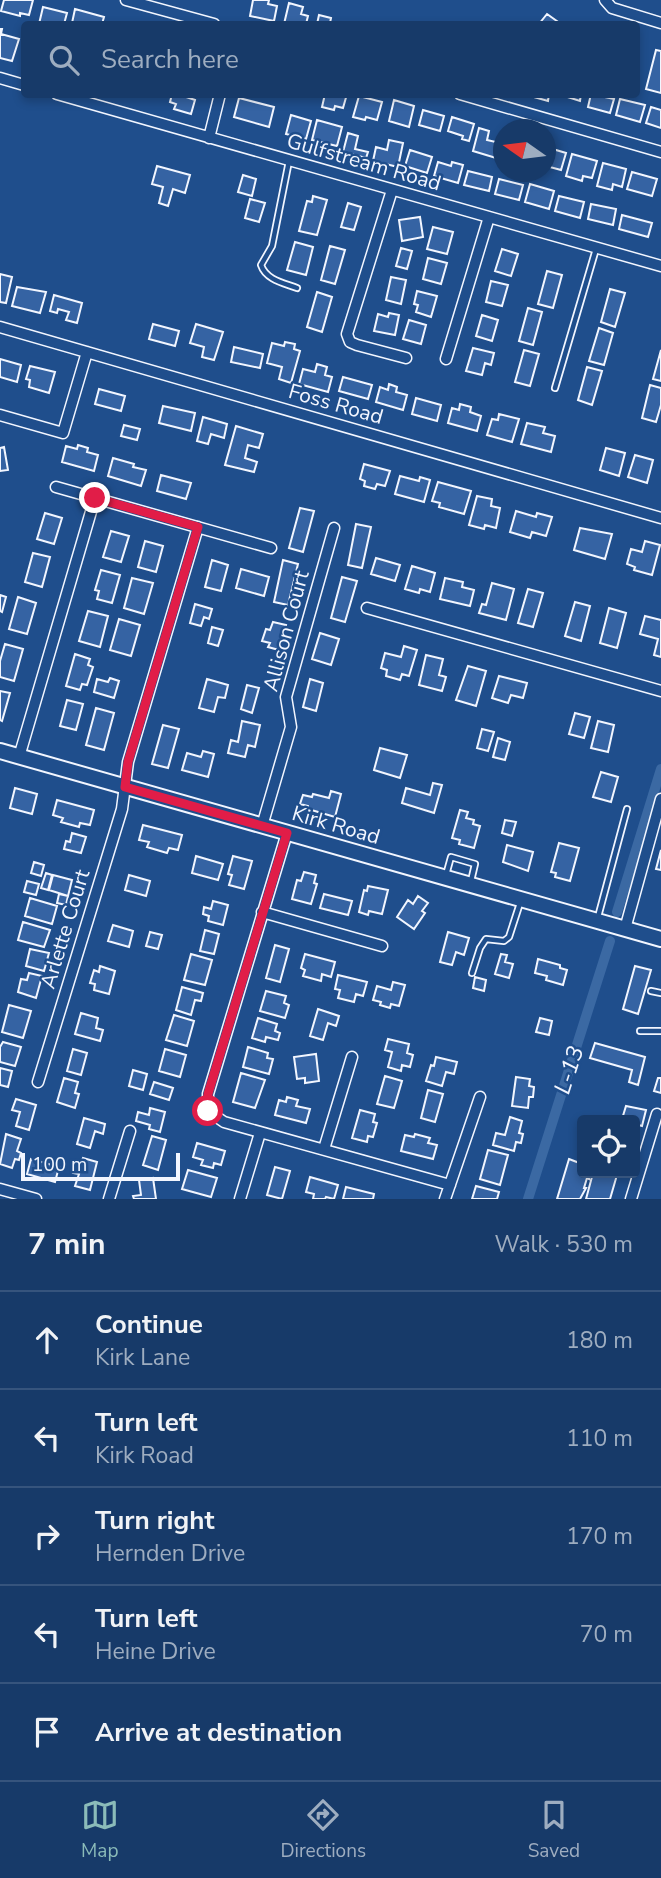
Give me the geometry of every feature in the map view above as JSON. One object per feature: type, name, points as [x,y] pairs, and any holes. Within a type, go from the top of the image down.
[{"type":"street","points":[[126,0],[203,21]]},
{"type":"street","points":[[605,0],[612,8],[661,23]]},
{"type":"street","points":[[0,78],[21,84]]},
{"type":"street","name":"Gulfstream Road","points":[[71,98],[661,266]]},
{"type":"street","points":[[209,138],[218,98]]},
{"type":"street","points":[[474,98],[661,152]]},
{"type":"street","points":[[392,190],[347,334],[350,342],[357,345],[406,358]]},
{"type":"street","points":[[446,359],[489,217]]},
{"type":"street","name":"Foss Road","points":[[0,327],[661,518]]},
{"type":"street","points":[[0,415],[63,433],[87,352]]},
{"type":"street","points":[[56,487],[271,548]]},
{"type":"street","points":[[19,757],[95,498]]},
{"type":"street","name":"Arlette Court","points":[[38,1082],[122,810],[128,762],[198,527]]},
{"type":"street","name":"Allison Court","points":[[262,826],[290,727],[286,697],[334,528]]},
{"type":"street","points":[[367,608],[661,691]]},
{"type":"street","name":"Kirk Road","points":[[0,751],[661,939]]},
{"type":"street","points":[[625,929],[661,799]]},
{"type":"street","points":[[287,833],[208,1094],[208,1111],[224,1122],[450,1185]]},
{"type":"street","points":[[262,912],[382,946]]},
{"type":"street","points":[[324,1149],[352,1057]]},
{"type":"street","points":[[445,1199],[480,1097]]},
{"type":"street","points":[[640,1157],[657,1114]]},
{"type":"street","points":[[109,1199],[130,1131]]},
{"type":"street","points":[[240,1199],[260,1133]]},
{"type":"street","points":[[631,1199],[635,1178]]},
{"type":"street","points":[[0,1189],[36,1199]]},
{"type":"lane","points":[[289,160],[272,246],[261,265],[263,272],[272,278],[297,288]]},
{"type":"lane","points":[[555,388],[596,248]]},
{"type":"lane","points":[[596,921],[627,809]]},
{"type":"lane","points":[[445,878],[451,857],[475,864],[470,885]]},
{"type":"lane","points":[[472,973],[480,948],[486,939],[501,941],[509,937],[522,900]]},
{"type":"lane","points":[[651,990],[661,993]]},
{"type":"lane","points":[[640,1031],[661,1031]]},
{"type":"building","points":[[4,0],[33,0],[29,15],[20,13],[20,16],[1,11]]},
{"type":"building","points":[[253,0],[269,0],[268,4],[277,6],[274,21],[250,16]]},
{"type":"building","points":[[289,3],[303,7],[301,14],[308,16],[307,21],[285,21]]},
{"type":"building","points":[[43,7],[67,13],[65,21],[40,21]]},
{"type":"building","points":[[75,9],[104,17],[103,21],[72,21]]},
{"type":"building","points":[[547,14],[557,21],[541,21]]},
{"type":"building","points":[[319,15],[331,18],[330,21],[318,21]]},
{"type":"building","points":[[0,29],[1,34],[19,39],[12,61],[0,58]]},
{"type":"building","points":[[656,50],[661,51],[661,93],[646,89]]},
{"type":"building","points":[[171,98],[195,100],[191,114],[174,109],[176,104],[170,102]]},
{"type":"building","points":[[239,98],[274,107],[269,127],[234,117]]},
{"type":"building","points":[[324,98],[346,98],[343,108],[335,106],[334,110],[322,107]]},
{"type":"building","points":[[358,98],[382,102],[377,120],[353,117]]},
{"type":"building","points":[[590,98],[614,99],[610,113],[588,107]]},
{"type":"building","points":[[620,99],[645,105],[640,122],[616,115]]},
{"type":"building","points":[[394,100],[414,106],[409,127],[389,121]]},
{"type":"building","points":[[651,107],[661,110],[661,128],[646,123]]},
{"type":"building","points":[[423,110],[444,116],[440,131],[419,125]]},
{"type":"building","points":[[291,115],[311,121],[306,139],[286,134]]},
{"type":"building","points":[[452,117],[474,124],[469,141],[448,131]]},
{"type":"building","points":[[317,120],[342,127],[337,146],[312,140]]},
{"type":"building","points":[[479,128],[489,131],[487,140],[493,141],[493,157],[473,151]]},
{"type":"building","points":[[348,133],[358,136],[355,149],[368,152],[366,158],[343,152]]},
{"type":"building","points":[[389,140],[403,143],[398,167],[373,161],[376,147],[387,150]]},
{"type":"building","points":[[410,150],[432,157],[427,173],[405,166]]},
{"type":"building","points":[[556,150],[566,153],[561,170],[556,169]]},
{"type":"building","points":[[572,154],[597,161],[592,178],[583,176],[582,181],[566,176]]},
{"type":"building","points":[[438,162],[451,166],[452,162],[463,165],[458,183],[434,176]]},
{"type":"building","points":[[603,163],[626,169],[622,187],[613,184],[612,190],[597,186]]},
{"type":"building","points":[[157,166],[190,175],[185,193],[173,189],[168,206],[159,203],[163,187],[152,184]]},
{"type":"building","points":[[468,171],[492,177],[489,191],[464,185]]},
{"type":"building","points":[[632,172],[657,179],[652,196],[627,189]]},
{"type":"building","points":[[243,175],[256,179],[252,196],[238,192]]},
{"type":"building","points":[[498,182],[523,185],[519,200],[495,194]]},
{"type":"building","points":[[530,184],[554,191],[549,209],[525,202]]},
{"type":"building","points":[[313,196],[327,200],[317,235],[299,231],[307,201],[312,202]]},
{"type":"building","points":[[559,196],[584,202],[580,218],[555,211]]},
{"type":"building","points":[[250,199],[265,203],[259,222],[245,218]]},
{"type":"building","points":[[348,203],[361,207],[354,230],[341,227]]},
{"type":"building","points":[[591,204],[616,209],[613,225],[588,219]]},
{"type":"building","points":[[622,215],[652,223],[648,237],[619,229]]},
{"type":"building","points":[[420,217],[423,237],[402,241],[399,220]]},
{"type":"building","points":[[433,227],[453,232],[447,254],[427,249]]},
{"type":"building","points":[[295,242],[313,247],[306,275],[287,270]]},
{"type":"building","points":[[330,246],[345,250],[335,284],[321,280]]},
{"type":"building","points":[[401,248],[412,251],[407,269],[396,266]]},
{"type":"building","points":[[502,249],[518,254],[511,276],[495,271]]},
{"type":"building","points":[[428,258],[447,263],[441,284],[423,279]]},
{"type":"building","points":[[547,271],[562,275],[553,308],[538,304]]},
{"type":"building","points":[[0,274],[12,277],[6,303],[0,302]]},
{"type":"building","points":[[391,277],[406,280],[401,304],[386,300]]},
{"type":"building","points":[[491,281],[508,285],[502,306],[486,302]]},
{"type":"building","points":[[17,287],[46,292],[40,313],[12,306]]},
{"type":"building","points":[[610,289],[625,293],[615,327],[601,322]]},
{"type":"building","points":[[417,291],[437,296],[431,317],[416,312],[418,305],[414,304]]},
{"type":"building","points":[[317,292],[332,297],[322,332],[307,327]]},
{"type":"building","points":[[54,295],[82,303],[77,323],[66,320],[69,312],[58,309],[57,313],[50,311]]},
{"type":"building","points":[[528,308],[542,312],[533,345],[519,341]]},
{"type":"building","points":[[389,313],[399,315],[395,335],[374,331],[378,314],[388,317]]},
{"type":"building","points":[[482,315],[498,320],[492,341],[476,336]]},
{"type":"building","points":[[409,320],[426,325],[421,344],[403,339]]},
{"type":"building","points":[[153,324],[179,331],[175,346],[149,339]]},
{"type":"building","points":[[196,324],[223,332],[214,360],[202,357],[204,347],[190,343]]},
{"type":"building","points":[[599,328],[613,333],[604,365],[589,361]]},
{"type":"building","points":[[285,342],[295,344],[294,349],[300,351],[291,383],[279,379],[282,367],[267,363],[272,343],[284,346]]},
{"type":"building","points":[[234,347],[263,354],[260,368],[231,362]]},
{"type":"building","points":[[473,348],[494,353],[491,365],[485,363],[482,375],[466,371]]},
{"type":"building","points":[[524,350],[539,354],[530,386],[515,382]]},
{"type":"building","points":[[661,350],[661,381],[653,379]]},
{"type":"building","points":[[0,359],[21,365],[17,382],[0,377]]},
{"type":"building","points":[[317,364],[327,367],[325,375],[332,377],[328,392],[299,384],[303,369],[315,372]]},
{"type":"building","points":[[30,366],[55,372],[49,393],[29,387],[30,380],[26,379]]},
{"type":"building","points":[[587,367],[602,371],[592,405],[578,400]]},
{"type":"building","points":[[343,377],[372,385],[368,399],[339,391]]},
{"type":"building","points":[[389,384],[397,387],[396,392],[407,395],[403,410],[376,402],[380,387],[388,390]]},
{"type":"building","points":[[650,385],[661,388],[661,405],[656,422],[642,418]]},
{"type":"building","points":[[99,389],[125,396],[121,411],[95,404]]},
{"type":"building","points":[[416,398],[441,405],[437,421],[412,414]]},
{"type":"building","points":[[460,404],[471,407],[470,412],[481,416],[477,431],[448,423],[452,408],[459,410]]},
{"type":"building","points":[[163,406],[195,413],[191,431],[159,423]]},
{"type":"building","points":[[499,414],[519,419],[512,442],[487,435],[492,419],[498,420]]},
{"type":"building","points":[[203,417],[227,424],[224,438],[211,434],[208,444],[197,441]]},
{"type":"building","points":[[527,423],[545,427],[543,433],[555,436],[551,452],[521,444]]},
{"type":"building","points":[[124,425],[140,429],[137,440],[121,436]]},
{"type":"building","points":[[236,426],[263,434],[259,448],[248,445],[245,458],[257,462],[254,472],[225,465]]},
{"type":"building","points":[[78,445],[88,448],[87,452],[98,455],[94,471],[62,462],[66,446],[77,449]]},
{"type":"building","points":[[4,447],[8,470],[0,471],[0,448]]},
{"type":"building","points":[[606,448],[625,453],[619,476],[600,470]]},
{"type":"building","points":[[635,455],[653,460],[647,483],[628,477]]},
{"type":"building","points":[[113,458],[146,470],[141,486],[108,476]]},
{"type":"building","points":[[364,464],[390,471],[385,486],[377,484],[375,489],[364,486],[365,481],[360,479]]},
{"type":"building","points":[[161,475],[191,483],[186,499],[157,491]]},
{"type":"building","points":[[400,476],[419,481],[420,477],[430,480],[424,502],[395,494]]},
{"type":"building","points":[[438,482],[471,491],[464,514],[439,507],[440,503],[432,501]]},
{"type":"building","points":[[477,496],[492,499],[491,506],[500,508],[496,528],[485,525],[484,529],[469,525]]},
{"type":"building","points":[[300,508],[314,511],[303,552],[289,548]]},
{"type":"building","points":[[516,511],[536,517],[537,513],[552,517],[546,536],[532,532],[530,538],[510,532]]},
{"type":"building","points":[[45,513],[62,518],[54,544],[37,539]]},
{"type":"building","points":[[356,524],[371,527],[362,568],[348,565]]},
{"type":"building","points":[[580,528],[612,534],[605,559],[574,550]]},
{"type":"building","points":[[111,531],[129,536],[121,562],[103,557]]},
{"type":"building","points":[[145,541],[163,546],[156,572],[138,567]]},
{"type":"building","points":[[645,541],[660,545],[652,575],[634,570],[635,567],[627,564],[631,549],[642,552]]},
{"type":"building","points":[[33,553],[50,557],[42,587],[25,582]]},
{"type":"building","points":[[376,558],[400,565],[395,581],[371,574]]},
{"type":"building","points":[[212,560],[228,565],[221,591],[205,587]]},
{"type":"building","points":[[283,560],[298,564],[288,605],[274,602]]},
{"type":"building","points":[[412,566],[435,573],[430,592],[420,589],[419,593],[405,589]]},
{"type":"building","points":[[241,569],[269,577],[264,596],[236,588]]},
{"type":"building","points":[[101,570],[120,575],[112,603],[97,599],[99,591],[95,590]]},
{"type":"building","points":[[342,577],[357,581],[345,622],[331,618]]},
{"type":"building","points":[[132,578],[153,583],[144,614],[124,608]]},
{"type":"building","points":[[445,578],[463,582],[462,587],[474,590],[470,606],[440,599]]},
{"type":"building","points":[[492,583],[514,589],[506,620],[479,613],[482,604],[486,605]]},
{"type":"building","points":[[528,589],[543,593],[533,627],[518,623]]},
{"type":"building","points":[[0,595],[6,597],[2,612],[0,611]]},
{"type":"building","points":[[18,597],[36,603],[27,634],[9,629]]},
{"type":"building","points":[[575,602],[590,606],[581,641],[565,636]]},
{"type":"building","points":[[195,604],[212,609],[209,619],[204,617],[201,626],[190,623]]},
{"type":"building","points":[[609,608],[626,613],[617,648],[600,643]]},
{"type":"building","points":[[88,611],[108,616],[100,647],[79,641]]},
{"type":"building","points":[[645,616],[661,620],[661,657],[654,655],[658,639],[640,634]]},
{"type":"building","points":[[119,619],[140,625],[131,656],[110,650]]},
{"type":"building","points":[[273,622],[286,625],[279,650],[268,647],[270,643],[262,641],[266,629],[270,630]]},
{"type":"building","points":[[212,627],[223,630],[218,646],[208,643]]},
{"type":"building","points":[[320,633],[339,639],[331,665],[312,659]]},
{"type":"building","points":[[5,644],[23,649],[14,681],[0,677],[0,661]]},
{"type":"building","points":[[404,646],[417,650],[409,676],[402,674],[400,680],[386,676],[387,670],[381,668],[385,653],[401,657]]},
{"type":"building","points":[[75,654],[90,659],[88,665],[93,667],[87,685],[82,684],[80,690],[66,686]]},
{"type":"building","points":[[426,655],[443,659],[439,675],[446,677],[442,691],[419,685]]},
{"type":"building","points":[[468,666],[486,671],[476,706],[456,700]]},
{"type":"building","points":[[499,676],[527,683],[523,698],[511,695],[508,703],[492,698]]},
{"type":"building","points":[[110,678],[119,681],[114,698],[94,692],[97,679],[108,682]]},
{"type":"building","points":[[207,679],[228,685],[225,698],[218,697],[214,712],[199,708]]},
{"type":"building","points":[[310,679],[323,683],[316,711],[303,707]]},
{"type":"building","points":[[247,685],[259,688],[252,713],[241,709]]},
{"type":"building","points":[[0,691],[10,693],[2,721],[0,720]]},
{"type":"building","points":[[67,700],[83,704],[76,730],[60,726]]},
{"type":"building","points":[[96,708],[114,713],[104,750],[86,745]]},
{"type":"building","points":[[575,713],[590,717],[584,738],[569,734]]},
{"type":"building","points":[[242,721],[260,725],[255,747],[248,745],[245,757],[228,753],[231,740],[238,742]]},
{"type":"building","points":[[598,721],[614,725],[608,752],[591,748]]},
{"type":"building","points":[[163,725],[179,729],[168,768],[152,764]]},
{"type":"building","points":[[482,729],[494,732],[488,751],[477,748]]},
{"type":"building","points":[[498,738],[510,742],[505,760],[493,757]]},
{"type":"building","points":[[380,748],[407,755],[400,778],[374,770]]},
{"type":"building","points":[[203,751],[214,754],[208,777],[182,770],[187,753],[201,757]]},
{"type":"building","points":[[601,772],[618,777],[611,802],[593,797]]},
{"type":"building","points":[[433,783],[442,785],[434,813],[402,803],[406,788],[430,795]]},
{"type":"building","points":[[15,788],[37,794],[32,814],[10,808]]},
{"type":"building","points":[[331,791],[341,794],[335,817],[300,804],[303,795],[312,797],[313,794],[329,798]]},
{"type":"building","points":[[57,800],[94,810],[90,825],[80,823],[79,827],[61,822],[63,818],[53,815]]},
{"type":"building","points":[[460,810],[468,812],[466,818],[474,820],[473,824],[480,826],[474,848],[459,844],[460,840],[452,838]]},
{"type":"building","points":[[505,820],[516,822],[512,836],[502,833]]},
{"type":"building","points":[[143,825],[182,835],[178,850],[169,848],[167,853],[147,847],[149,842],[139,840]]},
{"type":"building","points":[[72,833],[86,837],[81,853],[64,849],[66,841],[70,842]]},
{"type":"building","points":[[559,843],[579,848],[570,881],[555,877],[556,873],[551,872]]},
{"type":"building","points":[[507,845],[533,852],[528,871],[503,862]]},
{"type":"building","points":[[661,850],[661,870],[656,869]]},
{"type":"building","points":[[196,856],[223,864],[218,880],[192,873]]},
{"type":"building","points":[[233,856],[252,861],[244,889],[229,885],[232,875],[228,874]]},
{"type":"building","points":[[34,862],[44,865],[41,876],[31,873]]},
{"type":"building","points":[[304,872],[316,875],[314,883],[317,884],[311,904],[292,899],[297,880],[301,881]]},
{"type":"building","points":[[46,873],[52,875],[48,890],[41,888]]},
{"type":"building","points":[[53,875],[72,880],[68,896],[49,890]]},
{"type":"building","points":[[129,875],[150,881],[146,896],[125,890]]},
{"type":"building","points":[[27,881],[39,884],[36,895],[24,892]]},
{"type":"building","points":[[368,886],[388,890],[382,914],[369,911],[368,915],[359,912],[364,890],[367,891]]},
{"type":"building","points":[[59,894],[68,896],[66,905],[57,903]]},
{"type":"building","points":[[324,894],[352,901],[348,915],[320,908]]},
{"type":"building","points":[[418,896],[428,903],[414,929],[397,917],[408,900],[413,904]]},
{"type":"building","points":[[30,898],[57,906],[52,924],[25,916]]},
{"type":"building","points":[[213,901],[228,905],[223,925],[208,921],[209,916],[203,914],[204,907],[211,909]]},
{"type":"building","points":[[23,922],[50,930],[44,947],[18,940]]},
{"type":"building","points":[[113,925],[133,931],[129,947],[108,941]]},
{"type":"building","points":[[205,930],[219,934],[214,954],[200,951]]},
{"type":"building","points":[[150,932],[162,935],[158,949],[146,946]]},
{"type":"building","points":[[448,932],[469,938],[464,955],[456,952],[452,965],[440,962]]},
{"type":"building","points":[[275,945],[289,949],[280,982],[266,978]]},
{"type":"building","points":[[30,949],[49,953],[44,971],[26,966]]},
{"type":"building","points":[[191,954],[212,960],[205,985],[184,980]]},
{"type":"building","points":[[305,954],[335,962],[331,977],[322,974],[321,981],[303,976],[305,970],[301,968]]},
{"type":"building","points":[[501,954],[507,955],[505,962],[513,964],[509,978],[495,974]]},
{"type":"building","points":[[538,959],[560,965],[560,968],[567,970],[563,985],[546,980],[547,976],[535,973]]},
{"type":"building","points":[[100,966],[115,971],[109,994],[94,990],[95,984],[90,983],[94,970],[99,972]]},
{"type":"building","points":[[635,966],[651,970],[638,1014],[623,1009]]},
{"type":"building","points":[[29,973],[42,976],[36,998],[18,992],[21,979],[27,980]]},
{"type":"building","points":[[338,975],[367,982],[363,996],[356,994],[354,1002],[338,998],[340,990],[335,989]]},
{"type":"building","points":[[475,977],[486,980],[484,991],[473,988]]},
{"type":"building","points":[[393,982],[405,985],[399,1006],[391,1004],[390,1008],[373,1000],[377,986],[391,990]]},
{"type":"building","points":[[182,987],[203,993],[201,1001],[195,1000],[191,1015],[176,1010]]},
{"type":"building","points":[[266,991],[286,996],[284,1003],[289,1005],[285,1018],[260,1011]]},
{"type":"building","points":[[9,1005],[31,1011],[23,1038],[2,1032]]},
{"type":"building","points":[[318,1009],[339,1016],[336,1026],[328,1023],[323,1040],[310,1036]]},
{"type":"building","points":[[81,1013],[98,1018],[96,1028],[103,1030],[100,1041],[75,1034]]},
{"type":"building","points":[[174,1015],[194,1021],[187,1046],[166,1040]]},
{"type":"building","points":[[258,1018],[277,1024],[275,1031],[280,1033],[278,1040],[266,1037],[265,1042],[252,1038]]},
{"type":"building","points":[[540,1018],[552,1021],[549,1035],[536,1032]]},
{"type":"building","points":[[388,1039],[409,1044],[407,1053],[413,1055],[410,1067],[402,1065],[401,1071],[388,1067],[392,1052],[385,1050]]},
{"type":"building","points":[[3,1042],[21,1047],[15,1066],[0,1062],[0,1047]]},
{"type":"building","points":[[595,1043],[645,1057],[638,1085],[629,1082],[632,1070],[590,1058]]},
{"type":"building","points":[[248,1047],[268,1053],[267,1058],[273,1059],[269,1074],[243,1067]]},
{"type":"building","points":[[73,1049],[87,1053],[81,1075],[67,1071]]},
{"type":"building","points":[[165,1049],[186,1055],[180,1077],[159,1071]]},
{"type":"building","points":[[316,1054],[319,1081],[305,1083],[305,1078],[297,1079],[294,1057]]},
{"type":"building","points":[[436,1057],[457,1062],[454,1074],[446,1072],[442,1086],[426,1081]]},
{"type":"building","points":[[0,1068],[12,1071],[8,1087],[0,1085]]},
{"type":"building","points":[[133,1070],[147,1074],[143,1090],[129,1086]]},
{"type":"building","points":[[241,1073],[265,1080],[255,1108],[233,1102]]},
{"type":"building","points":[[385,1076],[402,1081],[394,1108],[377,1104]]},
{"type":"building","points":[[516,1077],[530,1079],[529,1086],[534,1087],[528,1108],[512,1106]]},
{"type":"building","points":[[64,1078],[78,1082],[75,1093],[79,1094],[75,1108],[57,1102]]},
{"type":"building","points":[[658,1078],[661,1078],[661,1093],[654,1091]]},
{"type":"building","points":[[154,1082],[173,1088],[169,1100],[150,1094]]},
{"type":"building","points":[[428,1090],[443,1094],[435,1122],[421,1118]]},
{"type":"building","points":[[287,1097],[298,1100],[296,1106],[310,1109],[306,1123],[275,1115],[279,1100],[286,1102]]},
{"type":"building","points":[[16,1099],[36,1105],[29,1130],[16,1126],[20,1112],[12,1110]]},
{"type":"building","points":[[626,1106],[646,1110],[642,1126],[640,1115],[623,1115]]},
{"type":"building","points":[[150,1108],[165,1112],[160,1132],[149,1129],[150,1125],[136,1121],[138,1112],[149,1115]]},
{"type":"building","points":[[360,1110],[375,1114],[373,1122],[377,1123],[373,1137],[368,1136],[367,1142],[352,1138]]},
{"type":"building","points":[[510,1117],[522,1121],[519,1133],[523,1134],[521,1143],[516,1142],[514,1151],[493,1145],[496,1133],[505,1135]]},
{"type":"building","points":[[84,1118],[105,1124],[103,1134],[95,1131],[90,1148],[77,1144]]},
{"type":"building","points":[[6,1134],[21,1139],[17,1151],[21,1153],[19,1160],[15,1159],[12,1168],[0,1164]]},
{"type":"building","points":[[415,1134],[430,1138],[428,1143],[437,1145],[433,1159],[401,1151],[405,1135],[414,1137]]},
{"type":"building","points":[[152,1136],[166,1140],[158,1170],[143,1165]]},
{"type":"building","points":[[197,1143],[225,1151],[221,1165],[214,1163],[213,1168],[201,1165],[203,1160],[193,1157]]},
{"type":"building","points":[[488,1150],[508,1155],[500,1185],[480,1179]]},
{"type":"building","points":[[83,1158],[97,1162],[90,1190],[75,1186],[79,1174],[73,1173],[75,1165],[80,1166]]},
{"type":"building","points":[[31,1159],[59,1167],[55,1182],[27,1174]]},
{"type":"building","points":[[569,1159],[577,1162],[577,1178],[587,1178],[586,1188],[580,1199],[557,1199]]},
{"type":"building","points":[[275,1167],[290,1171],[282,1199],[267,1195]]},
{"type":"building","points":[[188,1170],[217,1178],[211,1197],[182,1189]]},
{"type":"building","points":[[310,1177],[338,1185],[334,1199],[313,1199],[314,1194],[306,1192]]},
{"type":"building","points":[[153,1178],[156,1199],[134,1199],[133,1196],[141,1195],[139,1180]]},
{"type":"building","points":[[592,1178],[616,1178],[610,1199],[586,1199]]},
{"type":"building","points":[[476,1186],[499,1192],[497,1199],[472,1199]]},
{"type":"building","points":[[346,1187],[374,1194],[373,1199],[343,1199]]},
{"type":"waterway","name":"L-13","points":[[617,912],[661,769]]},
{"type":"waterway","name":"L-13","points":[[528,1199],[610,941]]},
{"type":"route","points":[[95,498],[198,527],[128,762],[125,787],[287,833],[208,1094],[208,1111]]}]
